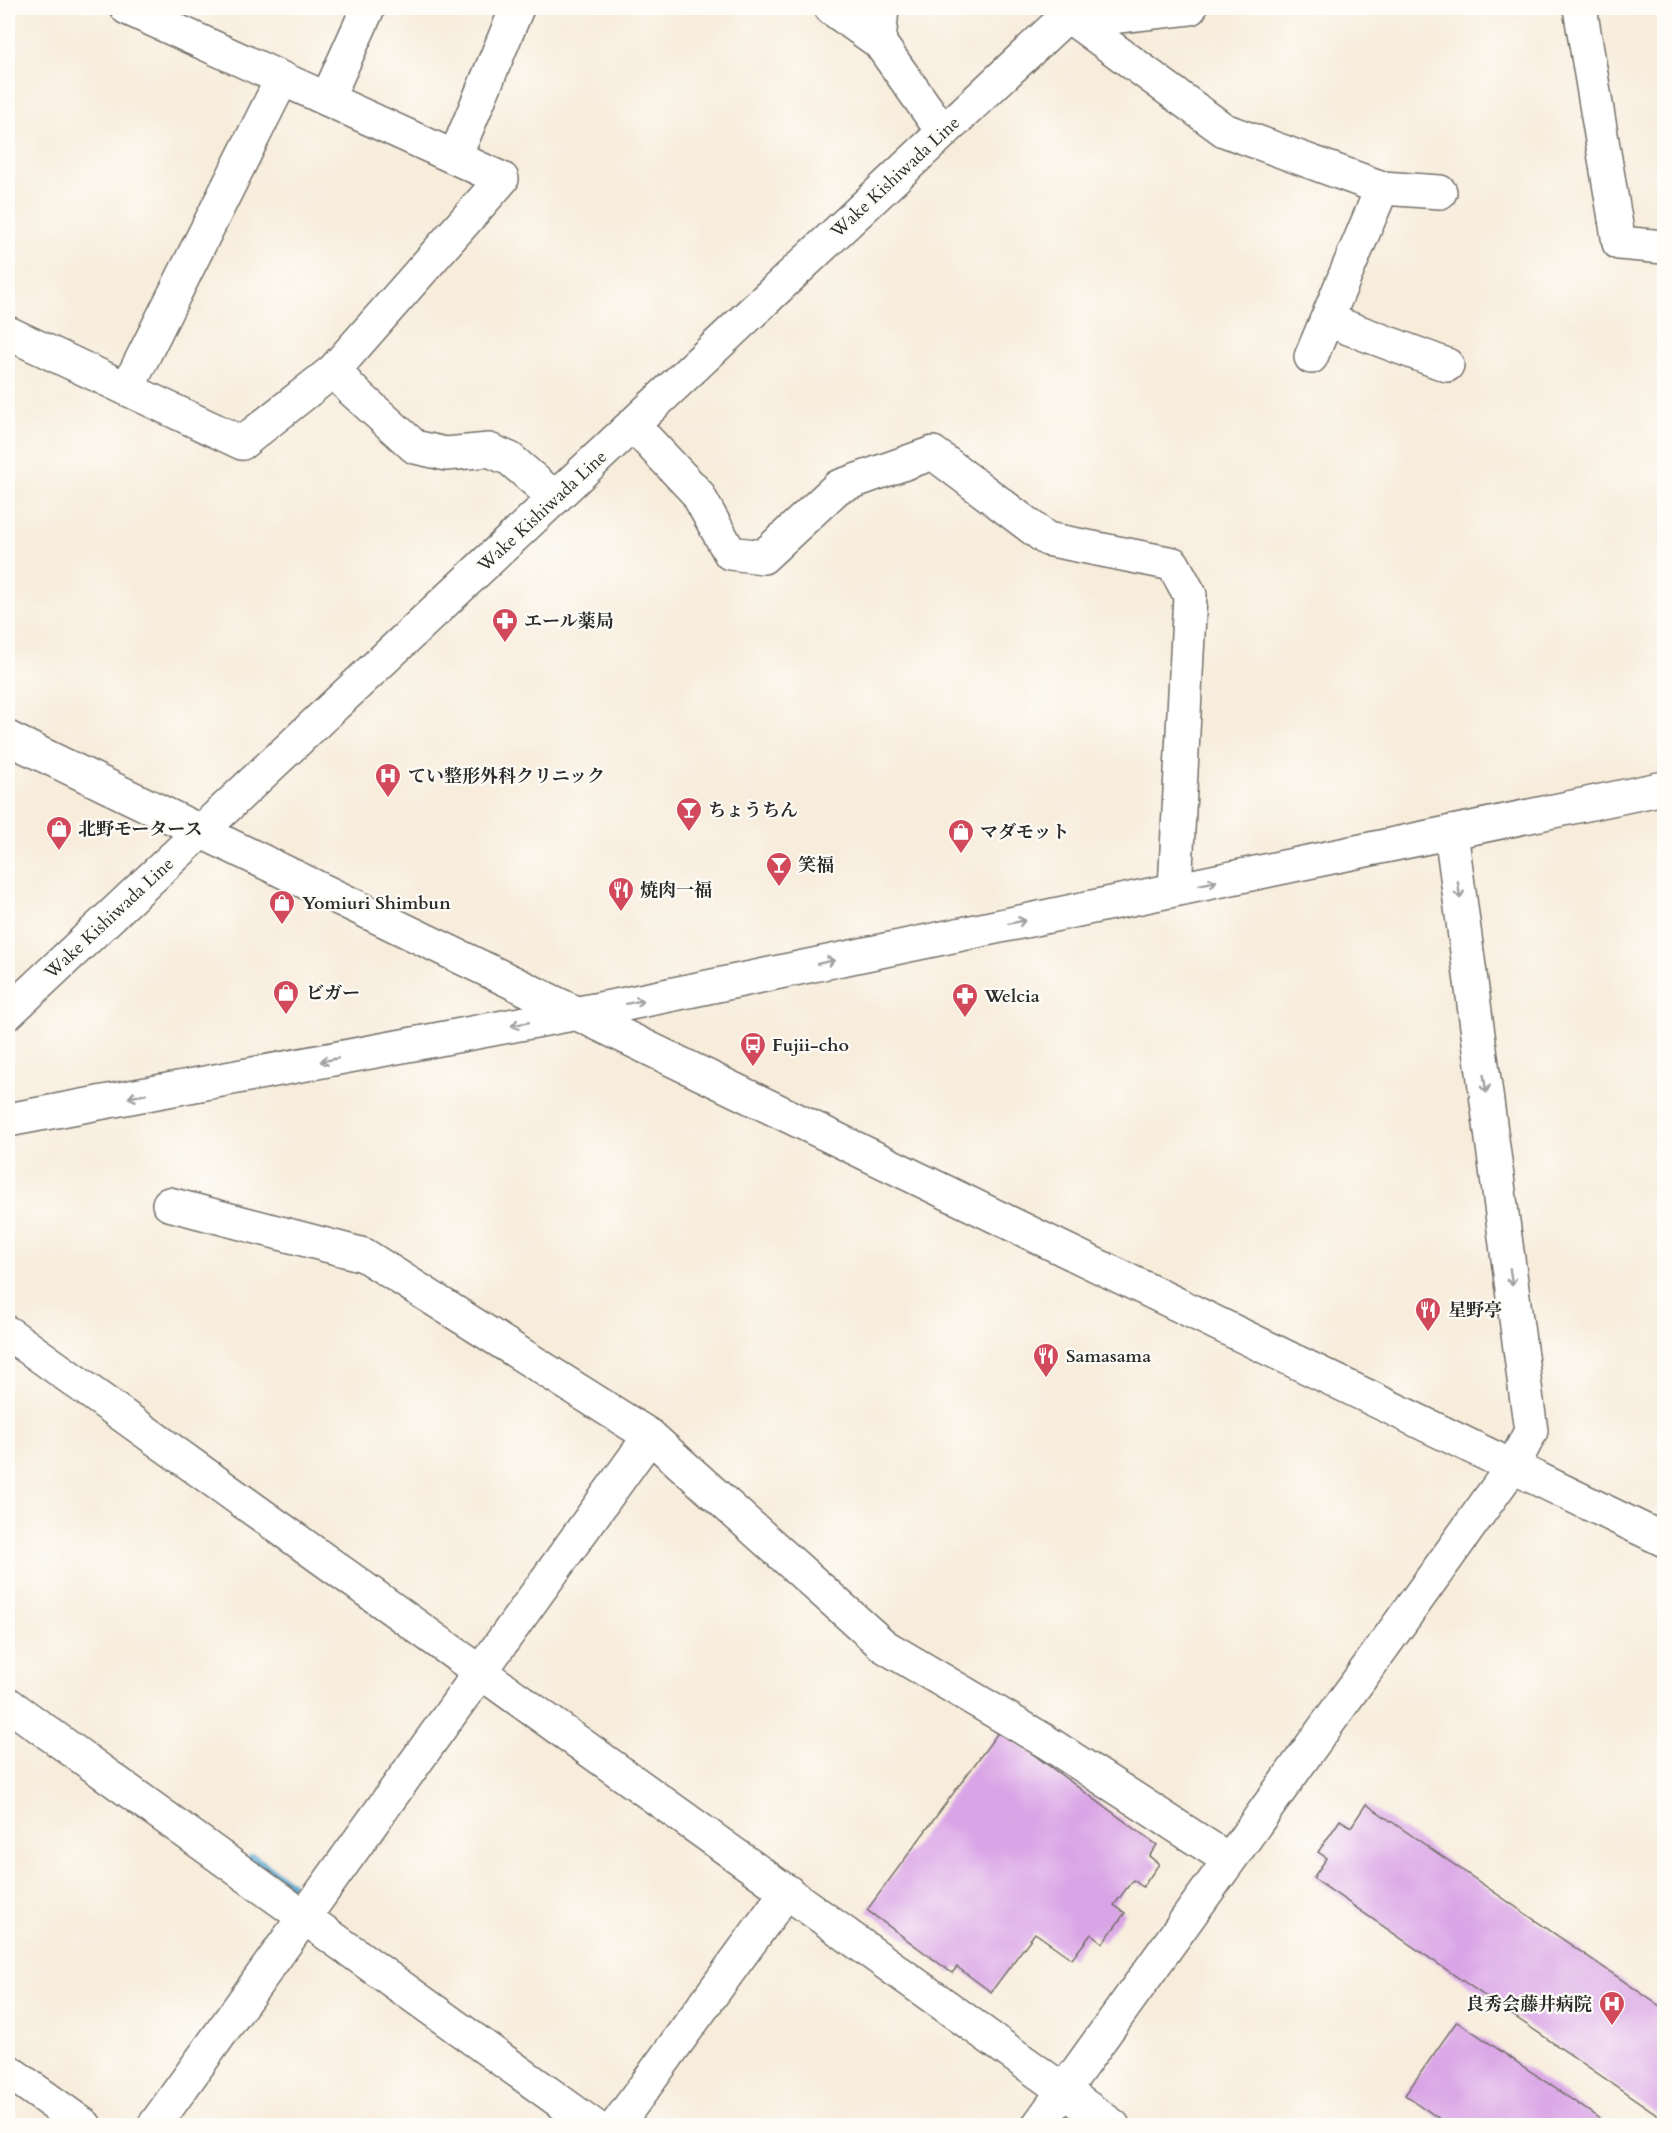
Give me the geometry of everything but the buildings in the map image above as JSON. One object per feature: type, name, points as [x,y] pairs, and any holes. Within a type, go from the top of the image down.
[{"type":"street","points":[[8,333],[242,443],[334,370],[502,179],[127,8]]},
{"type":"street","points":[[327,99],[368,8]]},
{"type":"street","points":[[455,157],[517,8]]},
{"type":"street","points":[[831,8],[879,42],[943,132]]},
{"type":"street","points":[[879,42],[882,8]]},
{"type":"street","points":[[1072,15],[1190,8]]},
{"type":"street","points":[[1580,8],[1619,243],[1665,247]]},
{"type":"street","points":[[1072,15],[1224,130],[1382,188],[1440,192]]},
{"type":"street","name":"Wake Kishiwada Line","points":[[8,1013],[943,132],[1072,15]]},
{"type":"street","points":[[127,389],[282,79]]},
{"type":"street","points":[[1311,357],[1382,188]]},
{"type":"street","points":[[1327,320],[1448,365]]},
{"type":"street","points":[[334,370],[415,447],[446,454],[489,450],[510,459],[555,498]]},
{"type":"street","points":[[633,425],[697,493],[730,553],[763,557],[838,487],[933,453],[1047,539],[1173,564],[1190,596],[1175,890]]},
{"type":"street","points":[[8,738],[1665,1540]]},
{"type":"street","points":[[8,1120],[578,1013],[1665,788]]},
{"type":"street","points":[[1038,2126],[1513,1466],[1531,1431],[1451,832]]},
{"type":"street","points":[[169,1204],[364,1255],[650,1436],[884,1646],[1046,1741],[1229,1860]]},
{"type":"street","points":[[8,1333],[1113,2126]]},
{"type":"street","points":[[154,2126],[302,1916],[650,1436]]},
{"type":"street","points":[[8,1704],[594,2126]]},
{"type":"street","points":[[616,2126],[787,1891]]},
{"type":"street","points":[[8,2071],[85,2126]]},
{"type":"waterway","points":[[253,1860],[288,1885]]},
{"type":"place","name":"エール薬局","points":[[505,644]]},
{"type":"place","name":"てい整形外科クリニック","points":[[388,799]]},
{"type":"place","name":"ちょうちん","points":[[689,833]]},
{"type":"place","name":"北野モータース","points":[[59,852]]},
{"type":"place","name":"マダモット","points":[[961,855]]},
{"type":"place","name":"笑福","points":[[779,888]]},
{"type":"place","name":"焼肉一福","points":[[621,913]]},
{"type":"place","name":"Yomiuri Shimbun","points":[[282,926]]},
{"type":"place","name":"ビガー","points":[[286,1016]]},
{"type":"place","name":"Welcia","points":[[965,1019]]},
{"type":"place","name":"Fujii-cho","points":[[753,1068]]},
{"type":"place","name":"星野亭","points":[[1428,1333]]},
{"type":"place","name":"Samasama","points":[[1046,1379]]},
{"type":"place","name":"良秀会藤井病院","points":[[1612,2027]]}]
